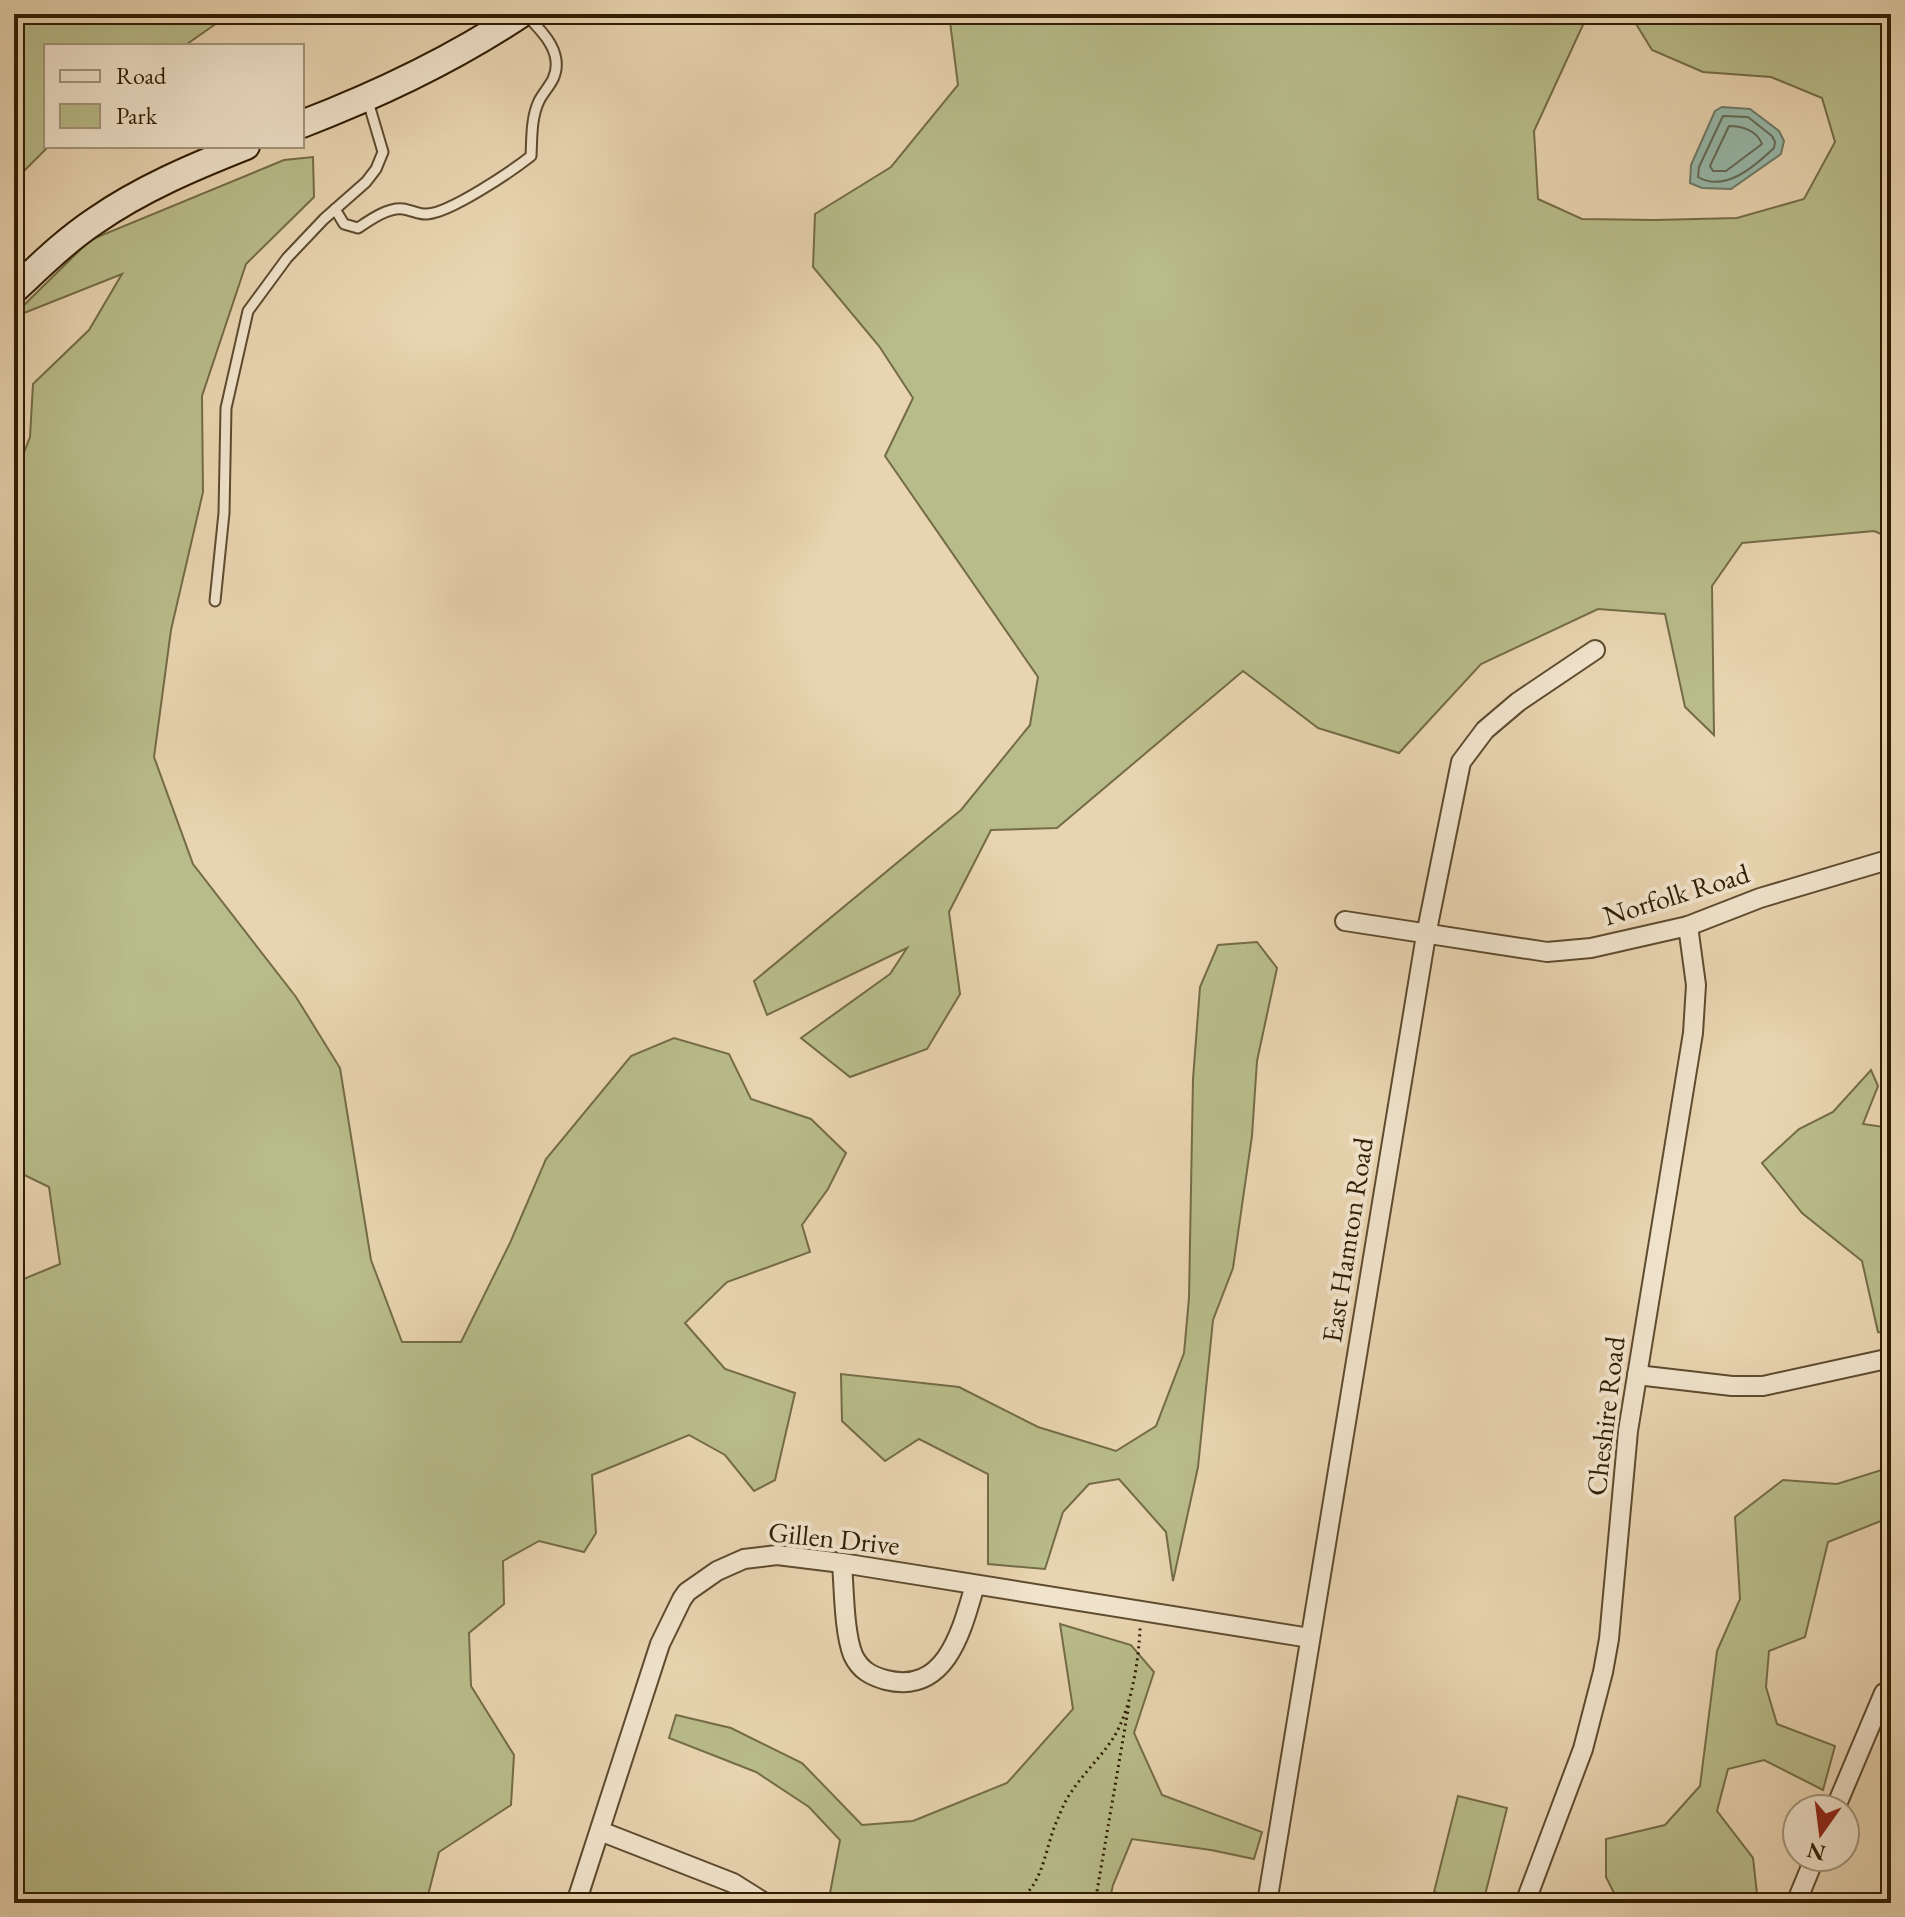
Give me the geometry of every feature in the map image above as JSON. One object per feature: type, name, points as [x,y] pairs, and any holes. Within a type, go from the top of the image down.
[{"type":"street","points":[[304,123],[367,98],[489,36],[523,14]]},
{"type":"street","points":[[14,290],[71,239],[107,213],[175,175],[241,148]]},
{"type":"street","name":"East Hamton Road","points":[[1267,1903],[1426,935],[1461,762],[1485,730],[1518,702],[1595,650]]},
{"type":"street","name":"Norfolk Road","points":[[1345,921],[1547,952],[1591,948],[1688,926],[1760,898],[1891,859]]},
{"type":"street","name":"Cheshire Road","points":[[1525,1903],[1583,1749],[1609,1639],[1628,1431],[1693,1033],[1696,985],[1688,926]]},
{"type":"street","points":[[1637,1375],[1732,1386],[1763,1386],[1891,1358]]},
{"type":"street","name":"Gillen Drive","points":[[576,1903],[660,1644],[687,1592],[717,1571],[744,1559],[777,1555],[842,1563],[1310,1638]]},
{"type":"street","points":[[842,1563],[849,1641],[854,1656],[862,1670],[894,1682],[911,1683],[941,1667],[960,1635],[975,1585]]},
{"type":"street","points":[[1842,1793],[1884,1693]]},
{"type":"street","points":[[600,1831],[733,1883],[765,1903]]},
{"type":"street","points":[[1796,1903],[1808,1873]]},
{"type":"lane","points":[[335,209],[344,224],[358,228],[397,208],[427,214],[445,208],[510,173],[531,156],[533,121],[539,102],[554,76],[556,63],[550,40],[523,14]]},
{"type":"lane","points":[[215,601],[224,513],[226,408],[248,311],[287,258],[376,169],[383,152],[367,98]]},
{"type":"path","points":[[1095,1903],[1139,1651],[1141,1611]]},
{"type":"path","points":[[1016,1903],[1028,1894],[1042,1867],[1055,1825],[1069,1795],[1113,1739],[1130,1696]]},
{"type":"green space","points":[[14,14],[230,14],[187,44],[44,44],[44,148],[47,148],[14,181]]},
{"type":"green space","points":[[949,14],[1588,14],[1534,131],[1538,199],[1582,219],[1655,220],[1737,218],[1804,199],[1835,142],[1822,98],[1771,77],[1703,72],[1652,50],[1630,14],[1882,14],[1891,20],[1891,538],[1874,531],[1742,543],[1712,586],[1714,735],[1685,707],[1665,614],[1598,609],[1481,664],[1399,753],[1318,728],[1243,671],[1057,828],[991,830],[949,912],[960,994],[927,1049],[850,1077],[801,1038],[890,974],[907,948],[767,1015],[754,981],[961,810],[1030,725],[1038,677],[885,456],[913,398],[879,346],[813,267],[815,214],[891,167],[958,85]]},
{"type":"green space","points":[[313,157],[314,197],[246,264],[202,396],[203,492],[171,630],[154,757],[193,864],[296,997],[340,1068],[371,1260],[402,1342],[461,1342],[510,1243],[546,1159],[631,1056],[674,1038],[729,1054],[751,1099],[811,1119],[846,1153],[828,1189],[802,1225],[810,1252],[727,1282],[685,1323],[725,1369],[795,1393],[775,1480],[754,1491],[725,1455],[689,1435],[592,1475],[596,1533],[584,1552],[539,1541],[503,1561],[504,1604],[469,1633],[471,1686],[514,1755],[511,1805],[439,1852],[426,1903],[14,1903],[14,1283],[60,1264],[49,1187],[14,1170],[14,478],[30,437],[33,384],[89,330],[122,274],[14,315],[90,240],[284,160]]},
{"type":"green space","points":[[1257,942],[1277,968],[1257,1061],[1252,1136],[1233,1268],[1213,1320],[1198,1467],[1173,1581],[1166,1532],[1119,1479],[1089,1484],[1063,1512],[1045,1569],[988,1564],[988,1474],[919,1439],[885,1461],[842,1421],[841,1374],[959,1387],[1038,1427],[1116,1451],[1156,1426],[1184,1353],[1189,1298],[1193,1079],[1200,987],[1218,945]]},
{"type":"green space","points":[[1871,1070],[1878,1086],[1863,1124],[1891,1128],[1891,1334],[1878,1332],[1862,1261],[1802,1213],[1762,1163],[1799,1129],[1833,1112]]},
{"type":"green space","points":[[1891,1467],[1891,1517],[1828,1542],[1805,1637],[1769,1651],[1766,1687],[1777,1724],[1835,1746],[1823,1790],[1764,1760],[1728,1769],[1717,1811],[1753,1858],[1758,1903],[1619,1903],[1606,1877],[1606,1839],[1665,1825],[1700,1786],[1717,1651],[1740,1599],[1735,1517],[1783,1480],[1837,1484]]},
{"type":"green space","points":[[1060,1624],[1131,1645],[1154,1672],[1134,1733],[1162,1795],[1262,1832],[1254,1859],[1132,1839],[1109,1903],[837,1903],[830,1893],[840,1840],[809,1807],[756,1772],[669,1738],[676,1715],[731,1728],[802,1763],[862,1825],[913,1821],[1007,1783],[1073,1709]]},
{"type":"green space","points":[[1458,1796],[1507,1808],[1483,1903],[1434,1892]]},
{"type":"water","points":[[1722,107],[1750,109],[1779,131],[1784,141],[1781,154],[1731,189],[1702,188],[1690,183],[1691,165],[1715,111]]},
{"type":"waterway","points":[[14,33],[30,14]]}]
